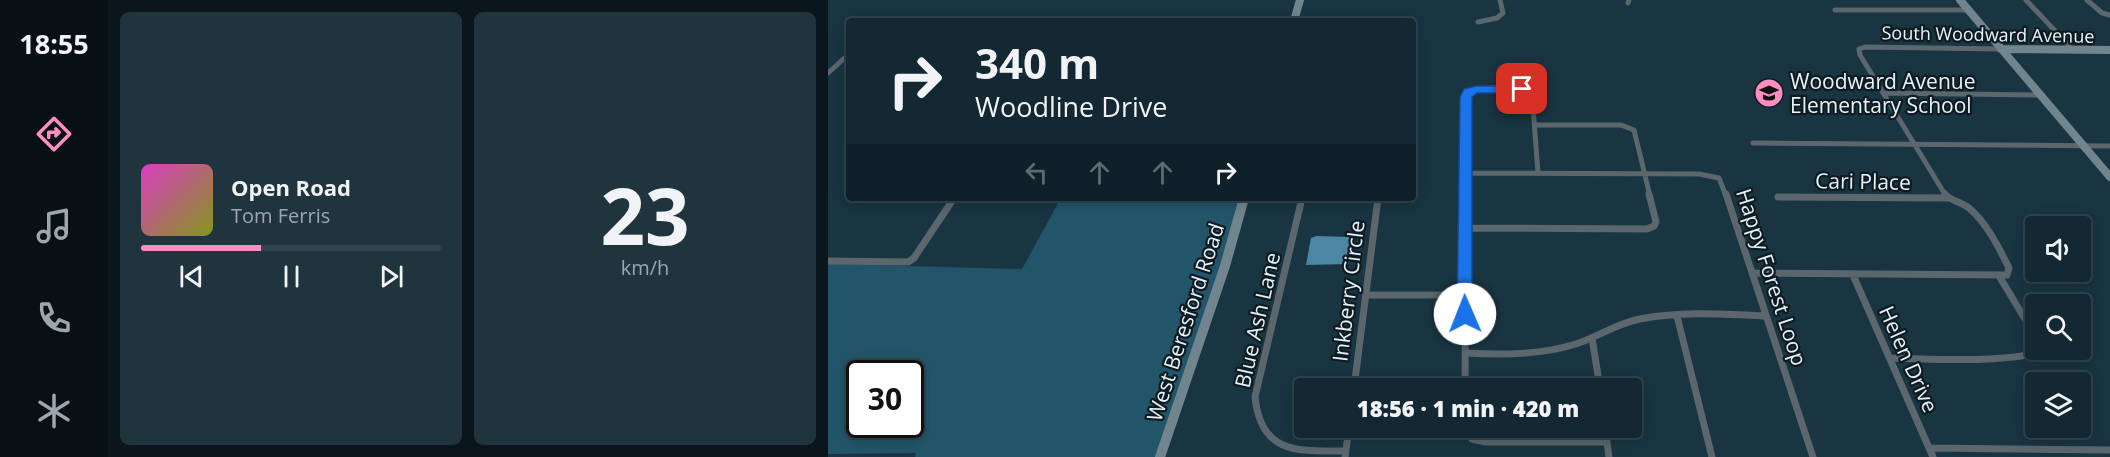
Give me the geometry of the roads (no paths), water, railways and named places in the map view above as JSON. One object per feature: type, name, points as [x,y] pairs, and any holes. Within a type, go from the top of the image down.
[{"type":"street","points":[[1295,18],[1300,0]]},
{"type":"street","points":[[1478,22],[1497,18],[1503,13],[1500,0]]},
{"type":"street","points":[[1960,0],[2110,177]]},
{"type":"street","points":[[2026,0],[2073,50]]},
{"type":"street","points":[[2087,0],[2102,12],[2110,15]]},
{"type":"street","points":[[1835,10],[1968,10]]},
{"type":"street","name":"South Woodward Avenue","points":[[1883,93],[1860,55],[1859,49],[1865,47],[2110,50]]},
{"type":"street","points":[[828,73],[846,57]]},
{"type":"street","points":[[1465,378],[1464,295],[1466,97],[1468,92],[1476,89],[1527,90],[1532,94],[1538,173]]},
{"type":"street","points":[[1883,93],[2040,95]]},
{"type":"street","points":[[1752,273],[2007,275],[2009,268],[2006,262],[1974,212],[1958,200],[1947,198],[1883,93]]},
{"type":"street","points":[[1466,228],[1647,229],[1654,226],[1656,222],[1634,130],[1629,126],[1535,125]]},
{"type":"street","points":[[1753,143],[2110,146]]},
{"type":"street","name":"Happy Forest Loop","points":[[1467,173],[1699,174],[1719,178],[1813,457]]},
{"type":"street","name":"Cari Place","points":[[1778,197],[1947,198]]},
{"type":"street","points":[[828,261],[908,262],[914,258],[952,201]]},
{"type":"street","name":"West Beresford Road","points":[[1160,457],[1225,266],[1243,201]]},
{"type":"street","name":"Blue Ash Lane","points":[[1301,201],[1255,397],[1255,414],[1259,426],[1266,434],[1285,447],[1302,451],[1345,454]]},
{"type":"street","name":"Inkberry Circle","points":[[1355,378],[1378,201]]},
{"type":"street","name":"Helen Drive","points":[[1853,275],[1934,457]]},
{"type":"street","points":[[1999,276],[2025,319]]},
{"type":"street","points":[[1366,295],[1464,295]]},
{"type":"street","points":[[1466,353],[1536,353],[1566,347],[1592,338],[1621,323],[1659,316],[1765,316]]},
{"type":"street","points":[[1677,316],[1712,457]]},
{"type":"street","points":[[1592,338],[1598,378]]},
{"type":"street","points":[[1890,358],[2025,355]]},
{"type":"street","points":[[1345,454],[1347,438]]},
{"type":"street","points":[[1471,438],[1486,442],[1607,442]]},
{"type":"street","points":[[1606,438],[1609,457]]},
{"type":"street","points":[[1929,448],[2030,453],[2110,450]]},
{"type":"place","name":"Woodward Avenue Elementary School","points":[[1769,93]]}]
